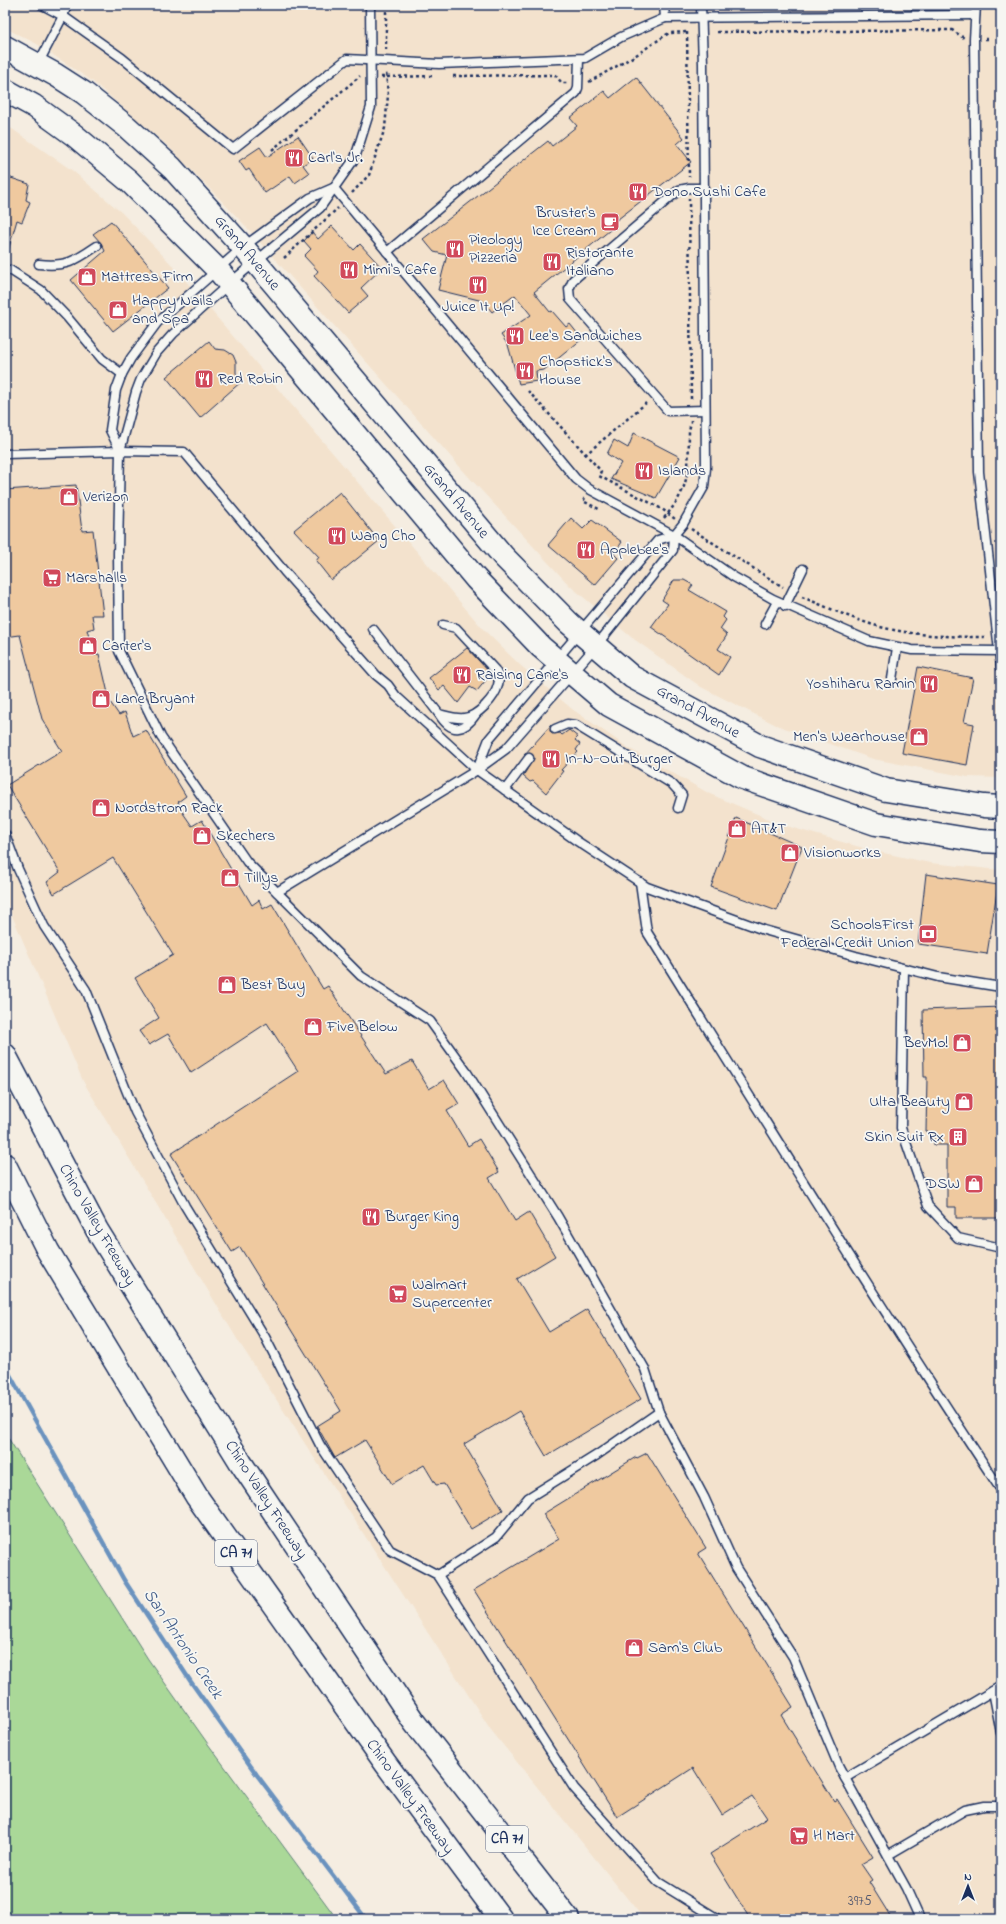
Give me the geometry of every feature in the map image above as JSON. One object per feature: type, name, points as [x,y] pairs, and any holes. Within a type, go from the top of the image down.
[{"type":"main road","name":"Grand Avenue","points":[[5,47],[38,64],[84,93],[147,144],[172,168],[249,254],[504,557],[537,592],[632,677],[760,746],[886,790],[984,806],[1001,807]]},
{"type":"main road","name":"Grand Avenue","points":[[5,90],[34,106],[74,135],[129,181],[224,276],[476,579],[541,647],[609,705],[743,778],[876,824],[980,841],[1001,842]]},
{"type":"main road","name":"Chino Valley Freeway","points":[[5,1055],[97,1230],[250,1477],[414,1722],[568,1919]]},
{"type":"main road","name":"Chino Valley Freeway","points":[[5,1165],[48,1251],[197,1497],[381,1758],[501,1919]]},
{"type":"lane","points":[[42,5],[63,16],[122,58],[233,149],[347,58],[370,61],[439,64],[579,59],[585,58],[621,37],[664,18],[975,15]]},
{"type":"lane","points":[[38,64],[63,16],[67,5]]},
{"type":"lane","points":[[370,5],[371,107],[355,158],[320,208],[249,254],[224,276],[157,352],[141,379],[120,451],[118,554],[119,650],[161,736],[247,862],[361,976],[430,1021],[466,1071],[558,1217],[645,1369],[659,1412],[704,1497],[736,1568],[793,1657],[845,1778],[906,1888],[920,1919]]},
{"type":"lane","points":[[664,5],[664,18]]},
{"type":"lane","points":[[477,770],[489,739],[555,659],[595,615],[658,540],[674,534],[683,524],[704,487],[706,468],[703,64],[700,5]]},
{"type":"lane","points":[[976,5],[974,39],[979,472],[1001,667]]},
{"type":"lane","points":[[387,252],[576,93],[578,88],[579,59]]},
{"type":"lane","points":[[334,188],[576,479],[589,489],[674,534],[734,577],[777,602],[869,641],[897,648],[919,650],[1000,651]]},
{"type":"lane","points":[[120,451],[110,430],[116,390],[122,374],[131,358],[156,323],[224,276],[310,198],[334,188]]},
{"type":"lane","points":[[703,188],[679,190],[573,280],[569,289],[570,299],[668,411],[705,410]]},
{"type":"lane","points":[[39,264],[54,266],[67,264],[77,260],[97,246]]},
{"type":"lane","points":[[5,270],[10,270],[42,290],[68,316],[102,359],[122,374]]},
{"type":"lane","points":[[5,454],[120,451],[184,452],[284,571],[376,675],[388,685],[396,696],[477,770],[576,841],[647,887],[764,930],[904,969],[938,977],[1001,987]]},
{"type":"lane","points":[[277,892],[477,770],[506,749],[596,646],[673,550],[674,534]]},
{"type":"lane","points":[[785,606],[803,569]]},
{"type":"lane","points":[[765,624],[777,602]]},
{"type":"lane","points":[[373,629],[439,714],[464,718],[476,714],[487,704],[498,686],[499,678],[496,670],[456,628],[443,625]]},
{"type":"lane","points":[[892,678],[897,648]]},
{"type":"lane","points":[[555,729],[567,724],[576,725],[672,784],[682,795],[678,808]]},
{"type":"lane","points":[[505,790],[529,758]]},
{"type":"lane","points":[[5,834],[18,869],[44,926],[86,990],[135,1112],[185,1206],[265,1337],[320,1446],[390,1550],[438,1575],[574,1788],[658,1882],[718,1919]]},
{"type":"lane","points":[[640,882],[647,932],[965,1436],[999,1487],[1001,1487]]},
{"type":"lane","points":[[904,969],[901,1128],[928,1206],[958,1238],[1001,1248]]},
{"type":"lane","points":[[438,1575],[496,1537],[528,1498],[597,1455],[659,1412]]},
{"type":"lane","points":[[845,1778],[1001,1686]]},
{"type":"lane","points":[[993,1691],[1001,1733]]},
{"type":"lane","points":[[888,1855],[965,1810],[984,1806],[1001,1806]]},
{"type":"path","points":[[272,150],[359,76],[386,77],[386,5]]},
{"type":"path","points":[[717,32],[952,30],[962,38],[990,39]]},
{"type":"path","points":[[658,526],[680,498],[686,483],[691,410],[688,32]]},
{"type":"path","points":[[528,390],[601,471],[599,476],[662,509],[683,524],[792,593],[851,617],[894,630],[923,634],[998,638]]},
{"type":"path","points":[[585,455],[646,402]]},
{"type":"shaded area","points":[[5,5],[1001,5],[1001,778],[968,777],[873,759],[776,725],[701,687],[631,637],[569,585],[468,476],[241,221],[169,147],[92,81],[37,44],[5,28]]},
{"type":"shaded area","points":[[5,124],[73,171],[122,213],[173,266],[483,629],[520,665],[572,709],[630,749],[710,794],[783,825],[870,850],[930,863],[1001,870],[1001,1919],[644,1919],[491,1730],[237,1339],[83,1081],[5,899]]},
{"type":"green space","points":[[5,1433],[148,1659],[208,1744],[337,1919],[5,1919]]},
{"type":"building","points":[[636,77],[684,138],[677,144],[691,162],[613,223],[615,226],[534,292],[550,312],[552,311],[566,327],[570,324],[582,339],[544,370],[536,371],[537,381],[519,384],[508,345],[501,335],[531,315],[515,295],[492,312],[483,301],[438,290],[447,255],[434,252],[423,239],[548,141],[552,146],[577,126],[570,118],[604,91],[610,98]]},
{"type":"building","points":[[298,136],[313,158],[303,165],[309,173],[295,183],[290,176],[265,193],[249,169],[246,171],[239,161],[260,147],[267,157]]},
{"type":"building","points":[[5,176],[29,184],[26,200],[30,202],[22,222],[17,220],[8,251],[5,250]]},
{"type":"building","points":[[111,221],[168,288],[113,331],[71,280],[105,251],[101,243],[93,234]]},
{"type":"building","name":"Mimi's Cafe","points":[[332,226],[354,250],[360,244],[382,268],[361,288],[368,296],[348,313],[314,276],[318,271],[304,256],[311,249],[304,241],[312,232],[318,239]]},
{"type":"building","name":"Red Robin","points":[[209,341],[215,349],[225,350],[233,355],[236,362],[236,373],[242,381],[200,418],[166,377]]},
{"type":"building","name":"Islands","points":[[634,433],[680,457],[656,498],[611,479],[621,463],[607,454],[614,440],[628,448]]},
{"type":"building","name":"Walmart Supercenter","points":[[76,485],[82,531],[93,530],[103,615],[92,615],[94,628],[87,630],[94,655],[99,654],[110,702],[119,715],[125,712],[133,736],[146,730],[186,796],[178,802],[183,813],[192,826],[202,820],[252,905],[259,900],[263,909],[272,904],[323,989],[328,986],[386,1074],[412,1061],[429,1089],[444,1080],[459,1104],[447,1111],[468,1146],[479,1139],[499,1172],[489,1178],[515,1221],[529,1212],[555,1256],[517,1279],[549,1332],[587,1309],[641,1399],[546,1456],[519,1411],[464,1444],[503,1510],[471,1529],[444,1484],[436,1485],[424,1465],[392,1484],[365,1440],[335,1458],[317,1426],[341,1411],[240,1247],[232,1252],[171,1154],[298,1071],[267,1023],[191,1073],[168,1034],[149,1045],[139,1031],[159,1018],[135,978],[173,955],[113,858],[54,894],[47,882],[60,872],[7,785],[62,751],[42,719],[20,635],[5,637],[5,490]]},
{"type":"building","name":"Wang Cho","points":[[340,492],[379,541],[331,580],[316,561],[319,557],[294,530]]},
{"type":"building","name":"Applebee's","points":[[571,518],[583,529],[592,520],[622,542],[614,554],[618,558],[595,585],[548,545]]},
{"type":"building","points":[[674,580],[684,580],[693,585],[689,590],[726,612],[723,617],[726,620],[720,629],[727,635],[718,649],[730,657],[719,675],[651,627],[668,604],[662,600]]},
{"type":"building","name":"Raising Cane's","points":[[467,648],[491,674],[477,691],[470,687],[458,703],[444,686],[439,690],[429,678]]},
{"type":"building","points":[[918,667],[973,678],[964,722],[974,724],[967,765],[902,753]]},
{"type":"building","name":"In-N-Out Burger","points":[[551,725],[550,731],[552,734],[560,733],[562,735],[569,730],[578,737],[575,740],[580,744],[576,750],[578,752],[561,770],[563,771],[546,793],[533,781],[530,782],[523,776],[534,758],[530,753],[524,755]]},
{"type":"building","points":[[736,818],[802,847],[777,911],[711,887]]},
{"type":"building","points":[[926,874],[998,885],[987,954],[918,944]]},
{"type":"building","points":[[1001,1007],[1001,1218],[956,1218],[956,1207],[947,1207],[947,1145],[934,1145],[933,1132],[926,1132],[927,1077],[924,1077],[923,1010]]},
{"type":"building","name":"Sam's Club","points":[[647,1453],[706,1548],[698,1553],[793,1707],[781,1715],[834,1801],[837,1799],[873,1857],[861,1864],[872,1880],[869,1882],[892,1919],[750,1919],[710,1854],[767,1818],[752,1796],[722,1815],[693,1768],[617,1817],[474,1590],[559,1539],[543,1514],[636,1457],[637,1458]]},
{"type":"waterway","name":"San Antonio Creek","points":[[5,1366],[124,1580],[191,1682],[257,1775],[366,1919]]},
{"type":"place","name":"Carl's Jr.","points":[[294,158]]},
{"type":"place","name":"Dono Sushi Cafe","points":[[638,192]]},
{"type":"place","name":"Bruster's Ice Cream","points":[[610,222]]},
{"type":"place","name":"Pieology Pizzeria","points":[[455,249]]},
{"type":"place","name":"Ristorante Italiano","points":[[552,262]]},
{"type":"place","name":"Mimi's Cafe","points":[[349,270]]},
{"type":"place","name":"Mattress Firm","points":[[87,277]]},
{"type":"place","name":"Juice It Up!","points":[[478,285]]},
{"type":"place","name":"Happy Nails and Spa","points":[[118,310]]},
{"type":"place","name":"Lee's Sandwiches","points":[[515,336]]},
{"type":"place","name":"Chopstick's House","points":[[525,371]]},
{"type":"place","name":"Red Robin","points":[[204,379]]},
{"type":"place","name":"Islands","points":[[644,471]]},
{"type":"place","name":"Verizon","points":[[69,497]]},
{"type":"place","name":"Wang Cho","points":[[337,536]]},
{"type":"place","name":"Applebee's","points":[[586,550]]},
{"type":"place","name":"Marshalls","points":[[52,578]]},
{"type":"place","name":"Carter's","points":[[88,646]]},
{"type":"place","name":"Raising Cane's","points":[[462,675]]},
{"type":"place","name":"Yoshiharu Ramin","points":[[929,684]]},
{"type":"place","name":"Lane Bryant","points":[[101,699]]},
{"type":"place","name":"Men's Wearhouse","points":[[919,737]]},
{"type":"place","name":"In-N-Out Burger","points":[[551,759]]},
{"type":"place","name":"Nordstrom Rack","points":[[101,808]]},
{"type":"place","name":"AT&T","points":[[737,829]]},
{"type":"place","name":"Skechers","points":[[202,836]]},
{"type":"place","name":"Visionworks","points":[[790,853]]},
{"type":"place","name":"Tillys","points":[[230,878]]},
{"type":"place","name":"SchoolsFirst Federal Credit Union","points":[[928,934]]},
{"type":"place","name":"Best Buy","points":[[227,985]]},
{"type":"place","name":"Five Below","points":[[313,1027]]},
{"type":"place","name":"BevMo!","points":[[962,1043]]},
{"type":"place","name":"Ulta Beauty","points":[[964,1102]]},
{"type":"place","name":"Skin Suit Rx","points":[[958,1137]]},
{"type":"place","name":"DSW","points":[[974,1184]]},
{"type":"place","name":"Burger King","points":[[371,1217]]},
{"type":"place","name":"Walmart Supercenter","points":[[398,1294]]},
{"type":"place","name":"Sam's Club","points":[[634,1648]]},
{"type":"place","name":"H Mart","points":[[799,1836]]}]
